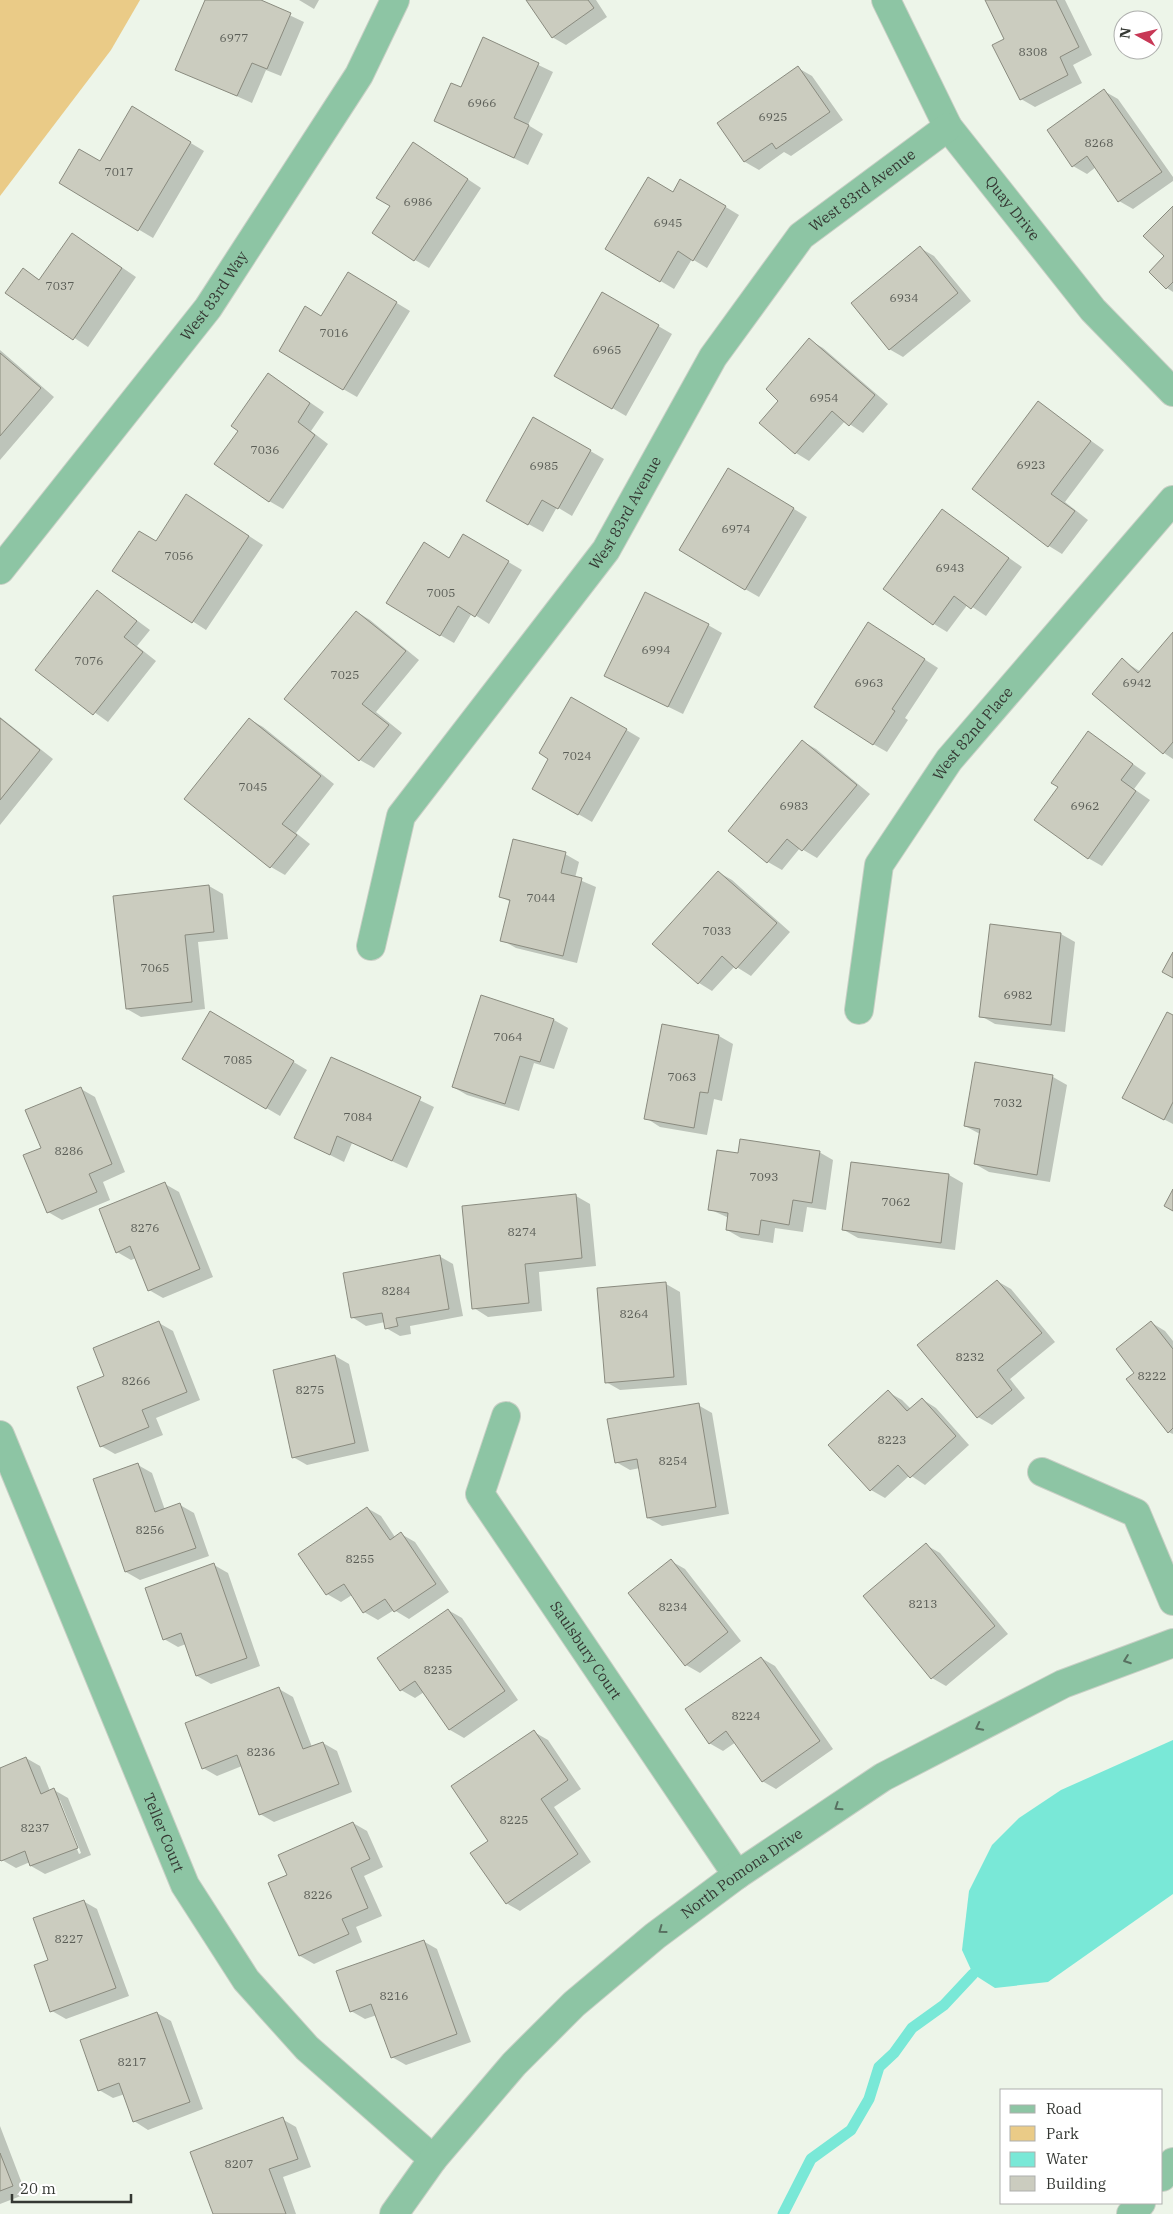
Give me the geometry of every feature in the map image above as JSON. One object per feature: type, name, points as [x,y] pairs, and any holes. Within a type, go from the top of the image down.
[{"type":"street","name":"West 83rd Way","points":[[0,570],[208,308],[359,75],[395,0]]},
{"type":"street","name":"Quay Drive","points":[[886,0],[948,127],[1092,310],[1173,392]]},
{"type":"street","name":"West 83rd Avenue","points":[[371,946],[401,816],[606,550],[713,356],[801,236],[948,127]]},
{"type":"street","name":"West 82nd Place","points":[[859,1010],[879,865],[949,760],[1173,500]]},
{"type":"street","name":"Saulsbury Court","points":[[506,1416],[480,1494],[737,1875]]},
{"type":"street","name":"Teller Court","points":[[0,1435],[184,1884],[246,1980],[307,2048],[433,2159]]},
{"type":"street","points":[[1042,1472],[1136,1513],[1173,1601]]},
{"type":"street","name":"North Pomona Drive","points":[[394,2214],[433,2159],[514,2064],[574,2004],[655,1936],[737,1875],[883,1777],[1063,1684],[1173,1643]]},
{"type":"street","points":[[1163,2176],[1173,2162]]},
{"type":"street","points":[[1131,2214],[1140,2204]]},
{"type":"green space","points":[[0,0],[140,0],[111,50],[0,196]]},
{"type":"water","points":[[1173,1740],[1173,1894],[1048,1982],[995,1988],[973,1974],[962,1950],[969,1891],[992,1845],[1019,1818],[1061,1790]]},
{"type":"building","points":[[205,0],[261,0],[291,13],[267,69],[252,63],[237,96],[175,70]]},
{"type":"building","points":[[526,0],[588,0],[594,8],[552,38]]},
{"type":"building","points":[[985,0],[1056,0],[1079,47],[1060,57],[1068,75],[1020,100],[992,45],[1004,39]]},
{"type":"building","points":[[483,37],[539,63],[514,118],[529,125],[514,158],[434,121],[451,83],[461,87]]},
{"type":"building","points":[[798,66],[830,112],[776,149],[772,143],[744,162],[717,123]]},
{"type":"building","points":[[1104,89],[1162,172],[1118,202],[1087,156],[1072,167],[1047,130]]},
{"type":"building","points":[[132,106],[191,142],[138,231],[59,183],[79,149],[100,161]]},
{"type":"building","points":[[413,142],[468,179],[414,261],[372,233],[390,206],[376,198]]},
{"type":"building","points":[[648,177],[673,192],[680,179],[726,206],[693,261],[678,251],[660,282],[605,249]]},
{"type":"building","points":[[1173,206],[1173,282],[1166,289],[1149,272],[1164,256],[1143,236]]},
{"type":"building","points":[[72,233],[122,268],[73,340],[5,293],[23,268],[39,280]]},
{"type":"building","points":[[920,246],[958,293],[889,350],[851,303]]},
{"type":"building","points":[[348,272],[397,302],[343,390],[279,351],[305,306],[321,316]]},
{"type":"building","points":[[602,292],[659,325],[612,409],[554,376]]},
{"type":"building","points":[[809,338],[875,395],[849,426],[832,411],[795,454],[759,423],[778,401],[766,389]]},
{"type":"building","points":[[0,353],[41,388],[0,436]]},
{"type":"building","points":[[268,373],[310,403],[298,422],[315,435],[269,502],[214,464],[238,431],[231,426]]},
{"type":"building","points":[[1038,401],[1091,441],[1051,494],[1075,511],[1048,547],[972,489]]},
{"type":"building","points":[[533,417],[591,450],[558,509],[542,500],[528,525],[486,501]]},
{"type":"building","points":[[728,468],[794,508],[745,590],[679,550]]},
{"type":"building","points":[[186,494],[249,536],[192,623],[112,571],[139,531],[156,541]]},
{"type":"building","points":[[942,509],[1009,558],[971,609],[954,596],[933,625],[883,589]]},
{"type":"building","points":[[463,534],[509,561],[475,617],[458,606],[440,636],[386,603],[424,542],[449,558]]},
{"type":"building","points":[[97,590],[137,621],[124,637],[143,652],[93,715],[35,670]]},
{"type":"building","points":[[645,592],[709,624],[668,707],[604,676]]},
{"type":"building","points":[[356,611],[406,651],[362,704],[389,725],[359,761],[284,699]]},
{"type":"building","points":[[868,622],[925,659],[892,709],[895,711],[873,745],[814,707]]},
{"type":"building","points":[[1173,632],[1173,742],[1163,754],[1092,694],[1122,658],[1138,673]]},
{"type":"building","points":[[571,697],[627,729],[578,815],[532,789],[548,759],[539,753]]},
{"type":"building","points":[[0,718],[40,750],[0,800]]},
{"type":"building","points":[[249,718],[321,776],[282,824],[297,835],[270,868],[184,799]]},
{"type":"building","points":[[1088,731],[1133,764],[1121,780],[1136,791],[1088,859],[1034,820],[1058,787],[1051,783]]},
{"type":"building","points":[[802,740],[857,785],[802,851],[787,839],[767,863],[728,831]]},
{"type":"building","points":[[513,839],[566,852],[561,873],[582,878],[563,956],[500,941],[510,900],[499,897]]},
{"type":"building","points":[[718,871],[777,923],[736,969],[722,956],[698,984],[652,944]]},
{"type":"building","points":[[209,885],[214,932],[185,935],[192,1002],[126,1009],[113,896]]},
{"type":"building","points":[[990,924],[1061,933],[1051,1025],[979,1017]]},
{"type":"building","points":[[1173,952],[1173,978],[1162,972]]},
{"type":"building","points":[[481,995],[554,1019],[540,1062],[520,1056],[505,1104],[452,1087]]},
{"type":"building","points":[[210,1011],[294,1061],[266,1109],[182,1059]]},
{"type":"building","points":[[1167,1012],[1173,1015],[1173,1102],[1164,1120],[1122,1098]]},
{"type":"building","points":[[662,1024],[719,1035],[708,1093],[700,1092],[694,1128],[644,1119]]},
{"type":"building","points":[[331,1057],[421,1097],[392,1161],[337,1136],[330,1155],[294,1138]]},
{"type":"building","points":[[975,1062],[1053,1075],[1037,1175],[974,1164],[980,1129],[964,1126]]},
{"type":"building","points":[[81,1087],[112,1164],[89,1174],[97,1192],[47,1213],[23,1155],[41,1148],[25,1110]]},
{"type":"building","points":[[740,1139],[820,1151],[812,1203],[793,1200],[789,1225],[761,1220],[759,1235],[726,1230],[728,1213],[708,1210],[717,1150],[738,1153]]},
{"type":"building","points":[[851,1162],[949,1174],[941,1243],[842,1230]]},
{"type":"building","points":[[165,1182],[200,1269],[148,1291],[130,1246],[116,1253],[99,1209]]},
{"type":"building","points":[[1173,1189],[1173,1211],[1164,1206]]},
{"type":"building","points":[[576,1194],[582,1258],[525,1264],[529,1303],[472,1309],[462,1206]]},
{"type":"building","points":[[440,1255],[449,1309],[396,1318],[398,1326],[385,1329],[382,1313],[351,1318],[343,1273]]},
{"type":"building","points":[[997,1280],[1042,1333],[997,1370],[1012,1390],[977,1418],[917,1345]]},
{"type":"building","points":[[666,1282],[674,1377],[605,1383],[597,1288]]},
{"type":"building","points":[[159,1321],[187,1392],[142,1410],[149,1427],[100,1447],[77,1387],[104,1376],[93,1348]]},
{"type":"building","points":[[1151,1321],[1173,1349],[1173,1428],[1168,1433],[1126,1379],[1134,1373],[1116,1349]]},
{"type":"building","points":[[335,1355],[355,1443],[292,1458],[273,1370]]},
{"type":"building","points":[[888,1390],[907,1411],[922,1398],[956,1436],[910,1478],[898,1465],[870,1491],[828,1445]]},
{"type":"building","points":[[699,1403],[716,1507],[647,1518],[637,1459],[615,1463],[607,1419]]},
{"type":"building","points":[[138,1463],[155,1512],[180,1503],[196,1548],[125,1572],[93,1479]]},
{"type":"building","points":[[367,1507],[390,1540],[401,1532],[436,1584],[394,1612],[385,1599],[363,1613],[344,1584],[326,1595],[298,1554]]},
{"type":"building","points":[[926,1543],[995,1626],[931,1679],[863,1596]]},
{"type":"building","points":[[671,1559],[728,1632],[685,1666],[628,1593]]},
{"type":"building","points":[[214,1563],[247,1658],[196,1676],[181,1633],[163,1640],[145,1588]]},
{"type":"building","points":[[448,1609],[505,1691],[449,1730],[415,1681],[400,1691],[377,1658]]},
{"type":"building","points":[[761,1657],[820,1741],[762,1782],[726,1731],[709,1744],[685,1709]]},
{"type":"building","points":[[279,1687],[303,1749],[323,1742],[339,1784],[259,1815],[237,1755],[202,1769],[185,1723]]},
{"type":"building","points":[[534,1730],[568,1780],[541,1799],[578,1854],[506,1904],[470,1853],[488,1841],[451,1786]]},
{"type":"building","points":[[26,1757],[41,1794],[54,1788],[78,1848],[30,1866],[25,1851],[0,1860],[0,1768]]},
{"type":"building","points":[[353,1822],[370,1859],[351,1868],[368,1908],[342,1919],[349,1934],[299,1956],[268,1883],[287,1875],[278,1855]]},
{"type":"building","points":[[84,1900],[116,1988],[50,2012],[34,1965],[48,1960],[33,1918]]},
{"type":"building","points":[[424,1940],[457,2034],[391,2058],[371,2004],[350,2012],[336,1971]]},
{"type":"building","points":[[157,2012],[190,2102],[133,2122],[119,2083],[98,2091],[80,2040]]},
{"type":"building","points":[[283,2117],[298,2159],[269,2169],[286,2214],[213,2214],[190,2152]]},
{"type":"building","points":[[0,2153],[13,2186],[0,2191]]},
{"type":"waterway","points":[[783,2214],[811,2159],[851,2130],[869,2099],[879,2067],[894,2053],[912,2028],[944,2005],[973,1974]]}]
